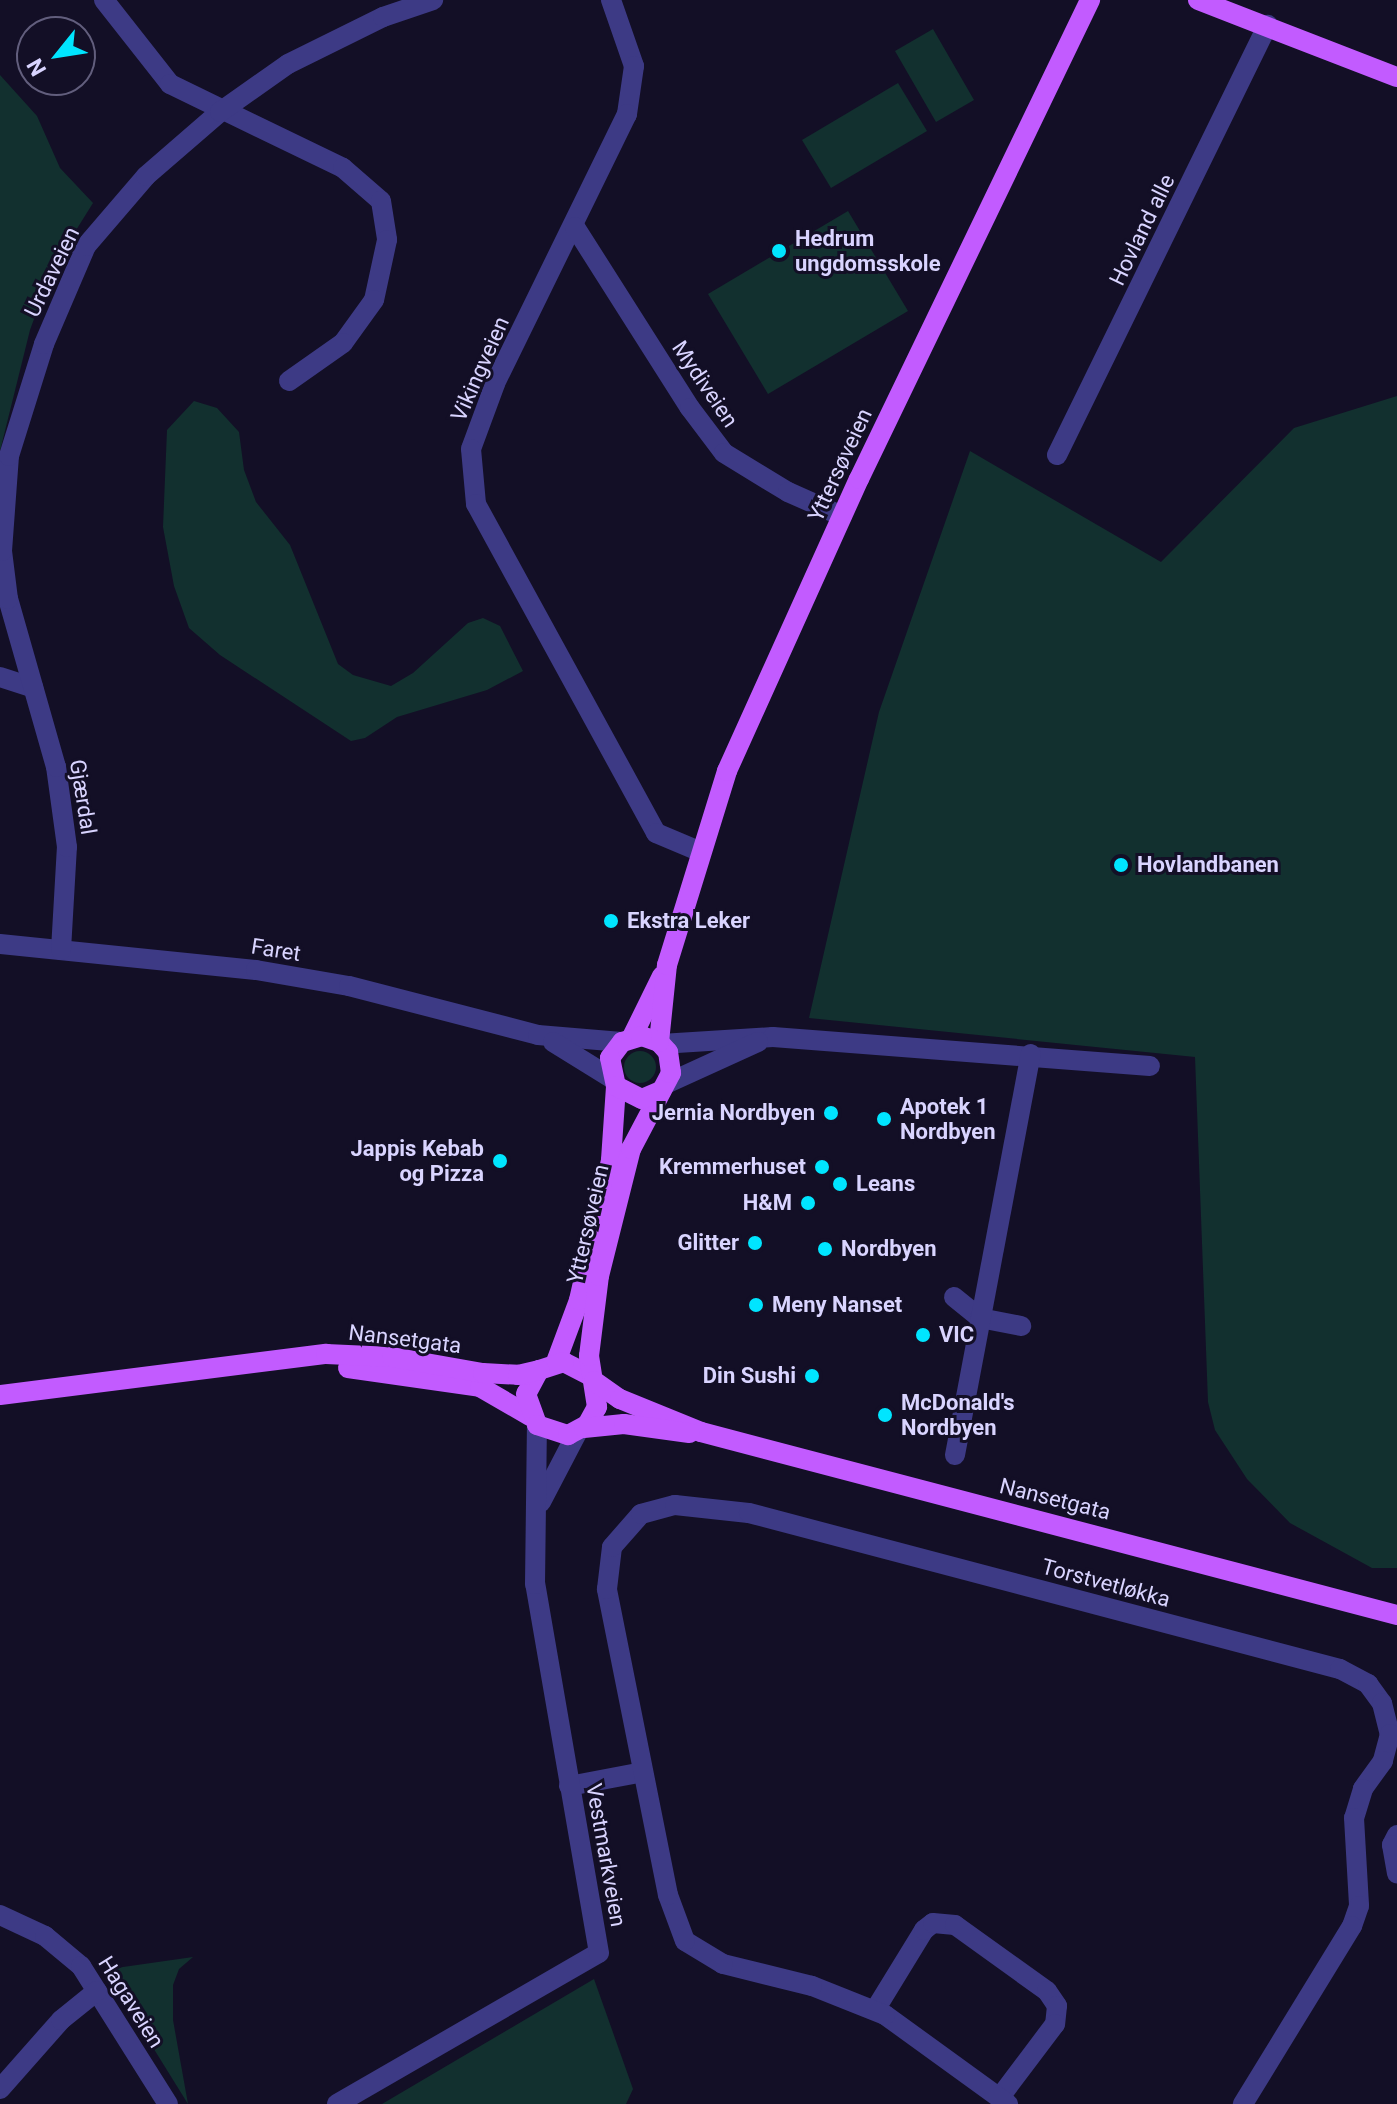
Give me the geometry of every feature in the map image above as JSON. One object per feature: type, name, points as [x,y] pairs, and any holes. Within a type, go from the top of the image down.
[{"type":"main road","name":"Yttersøveien","points":[[660,1043],[667,965],[727,771],[842,516],[1090,0]]},
{"type":"main road","points":[[1198,0],[1397,77]]},
{"type":"main road","name":"Yttersøveien","points":[[627,1039],[667,965]]},
{"type":"main road","points":[[627,1039],[660,1043],[671,1062],[664,1087],[642,1099],[613,1082],[610,1058],[627,1039]]},
{"type":"main road","name":"Yttersøveien","points":[[547,1366],[579,1300],[611,1160],[613,1082]]},
{"type":"main road","name":"Yttersøveien","points":[[592,1378],[590,1326],[622,1180],[664,1087]]},
{"type":"main road","name":"Nansetgata","points":[[0,1395],[264,1359],[326,1354],[392,1357],[483,1373],[518,1375],[547,1366]]},
{"type":"main road","name":"Nansetgata","points":[[264,1359],[480,1387],[533,1420]]},
{"type":"main road","points":[[575,1364],[592,1378],[597,1407],[581,1430],[557,1435],[533,1420],[526,1394],[547,1366],[575,1364]]},
{"type":"main road","name":"Nansetgata","points":[[592,1378],[629,1403],[701,1432],[1397,1615]]},
{"type":"main road","name":"Nansetgata","points":[[581,1430],[624,1424],[701,1432]]},
{"type":"street","points":[[104,0],[170,84],[220,112],[343,168],[381,201],[387,240],[374,300],[343,343],[289,381]]},
{"type":"street","name":"Urdaveien","points":[[33,688],[8,599],[2,551],[9,456],[44,344],[86,246],[115,208],[220,112],[288,64],[383,17],[433,0]]},
{"type":"street","name":"Vikingveien","points":[[611,0],[634,66],[629,102],[575,227],[495,384],[471,449],[476,504],[656,833],[701,852]]},
{"type":"street","name":"Hovland alle","points":[[1057,455],[1268,25]]},
{"type":"street","name":"Mydiveien","points":[[575,227],[690,408],[724,453],[788,492],[842,516]]},
{"type":"street","points":[[0,677],[33,688]]},
{"type":"street","name":"Gjærdal","points":[[33,688],[56,767],[67,847],[61,950]]},
{"type":"street","name":"Faret","points":[[0,944],[333,983],[538,1035],[627,1039]]},
{"type":"street","name":"Faret","points":[[538,1035],[613,1082]]},
{"type":"street","points":[[664,1087],[773,1037]]},
{"type":"street","points":[[660,1043],[773,1037],[1031,1054],[1150,1066]]},
{"type":"street","points":[[955,1455],[1031,1054]]},
{"type":"street","points":[[954,1297],[980,1318],[1021,1326]]},
{"type":"street","name":"Vestmarkveien","points":[[337,2104],[599,1953],[535,1584],[533,1420]]},
{"type":"street","name":"Vestmarkveien","points":[[536,1513],[581,1430]]},
{"type":"street","name":"Torstvetløkka","points":[[875,2010],[924,1930],[933,1923],[955,1925],[1047,1991],[1057,2006],[1055,2024],[1004,2100],[875,2010],[812,1986],[723,1964],[685,1941],[668,1895],[606,1569],[616,1539],[628,1524],[656,1508],[675,1505],[749,1513],[1359,1677],[1382,1703],[1390,1734],[1354,1818],[1359,1906],[1352,1926],[1243,2104]]},
{"type":"street","points":[[569,1786],[643,1772]]},
{"type":"street","points":[[1397,1835],[1392,1845],[1397,1874]]},
{"type":"street","name":"Hagaveien","points":[[0,1915],[67,1951],[97,1991],[168,2104]]},
{"type":"street","points":[[0,2089],[61,2020],[97,1991]]},
{"type":"green space","points":[[933,29],[974,100],[936,122],[895,51]]},
{"type":"green space","points":[[0,75],[37,116],[60,168],[93,203],[53,267],[30,330],[0,451]]},
{"type":"green space","points":[[898,83],[927,131],[831,188],[802,140]]},
{"type":"green space","name":"Hedrum ungdomsskole","points":[[848,211],[908,311],[768,394],[708,294]]},
{"type":"green space","name":"Hovlandbanen","points":[[1397,396],[1397,1568],[1372,1568],[1290,1523],[1247,1479],[1215,1430],[1208,1402],[1195,1057],[809,1018],[879,712],[970,451],[1161,562],[1294,428]]},
{"type":"green space","points":[[194,401],[217,408],[239,432],[244,470],[256,502],[290,545],[338,664],[353,675],[391,686],[413,673],[468,623],[483,618],[500,626],[523,671],[487,690],[397,717],[365,738],[351,741],[220,655],[189,628],[174,586],[163,527],[167,430]]},
{"type":"green space","points":[[640,1051],[652,1055],[656,1067],[652,1079],[640,1083],[628,1079],[624,1067],[628,1055]]},
{"type":"green space","points":[[193,1957],[179,1969],[173,1985],[173,2020],[188,2104],[108,1975],[116,1968]]},
{"type":"green space","points":[[594,1979],[633,2089],[626,2104],[382,2104]]},
{"type":"place","name":"Hedrum ungdomsskole","points":[[779,251]]},
{"type":"place","name":"Hovlandbanen","points":[[1121,865]]},
{"type":"place","name":"Ekstra Leker","points":[[611,921]]},
{"type":"place","name":"Jernia Nordbyen","points":[[831,1113]]},
{"type":"place","name":"Apotek 1 Nordbyen","points":[[884,1119]]},
{"type":"place","name":"Jappis Kebab og Pizza","points":[[500,1161]]},
{"type":"place","name":"Kremmerhuset","points":[[822,1167]]},
{"type":"place","name":"Leans","points":[[840,1184]]},
{"type":"place","name":"H&M","points":[[808,1203]]},
{"type":"place","name":"Glitter","points":[[755,1243]]},
{"type":"place","name":"Nordbyen","points":[[825,1249]]},
{"type":"place","name":"Meny Nanset","points":[[756,1305]]},
{"type":"place","name":"VIC","points":[[923,1335]]},
{"type":"place","name":"Din Sushi","points":[[812,1376]]},
{"type":"place","name":"McDonald's Nordbyen","points":[[885,1415]]}]
